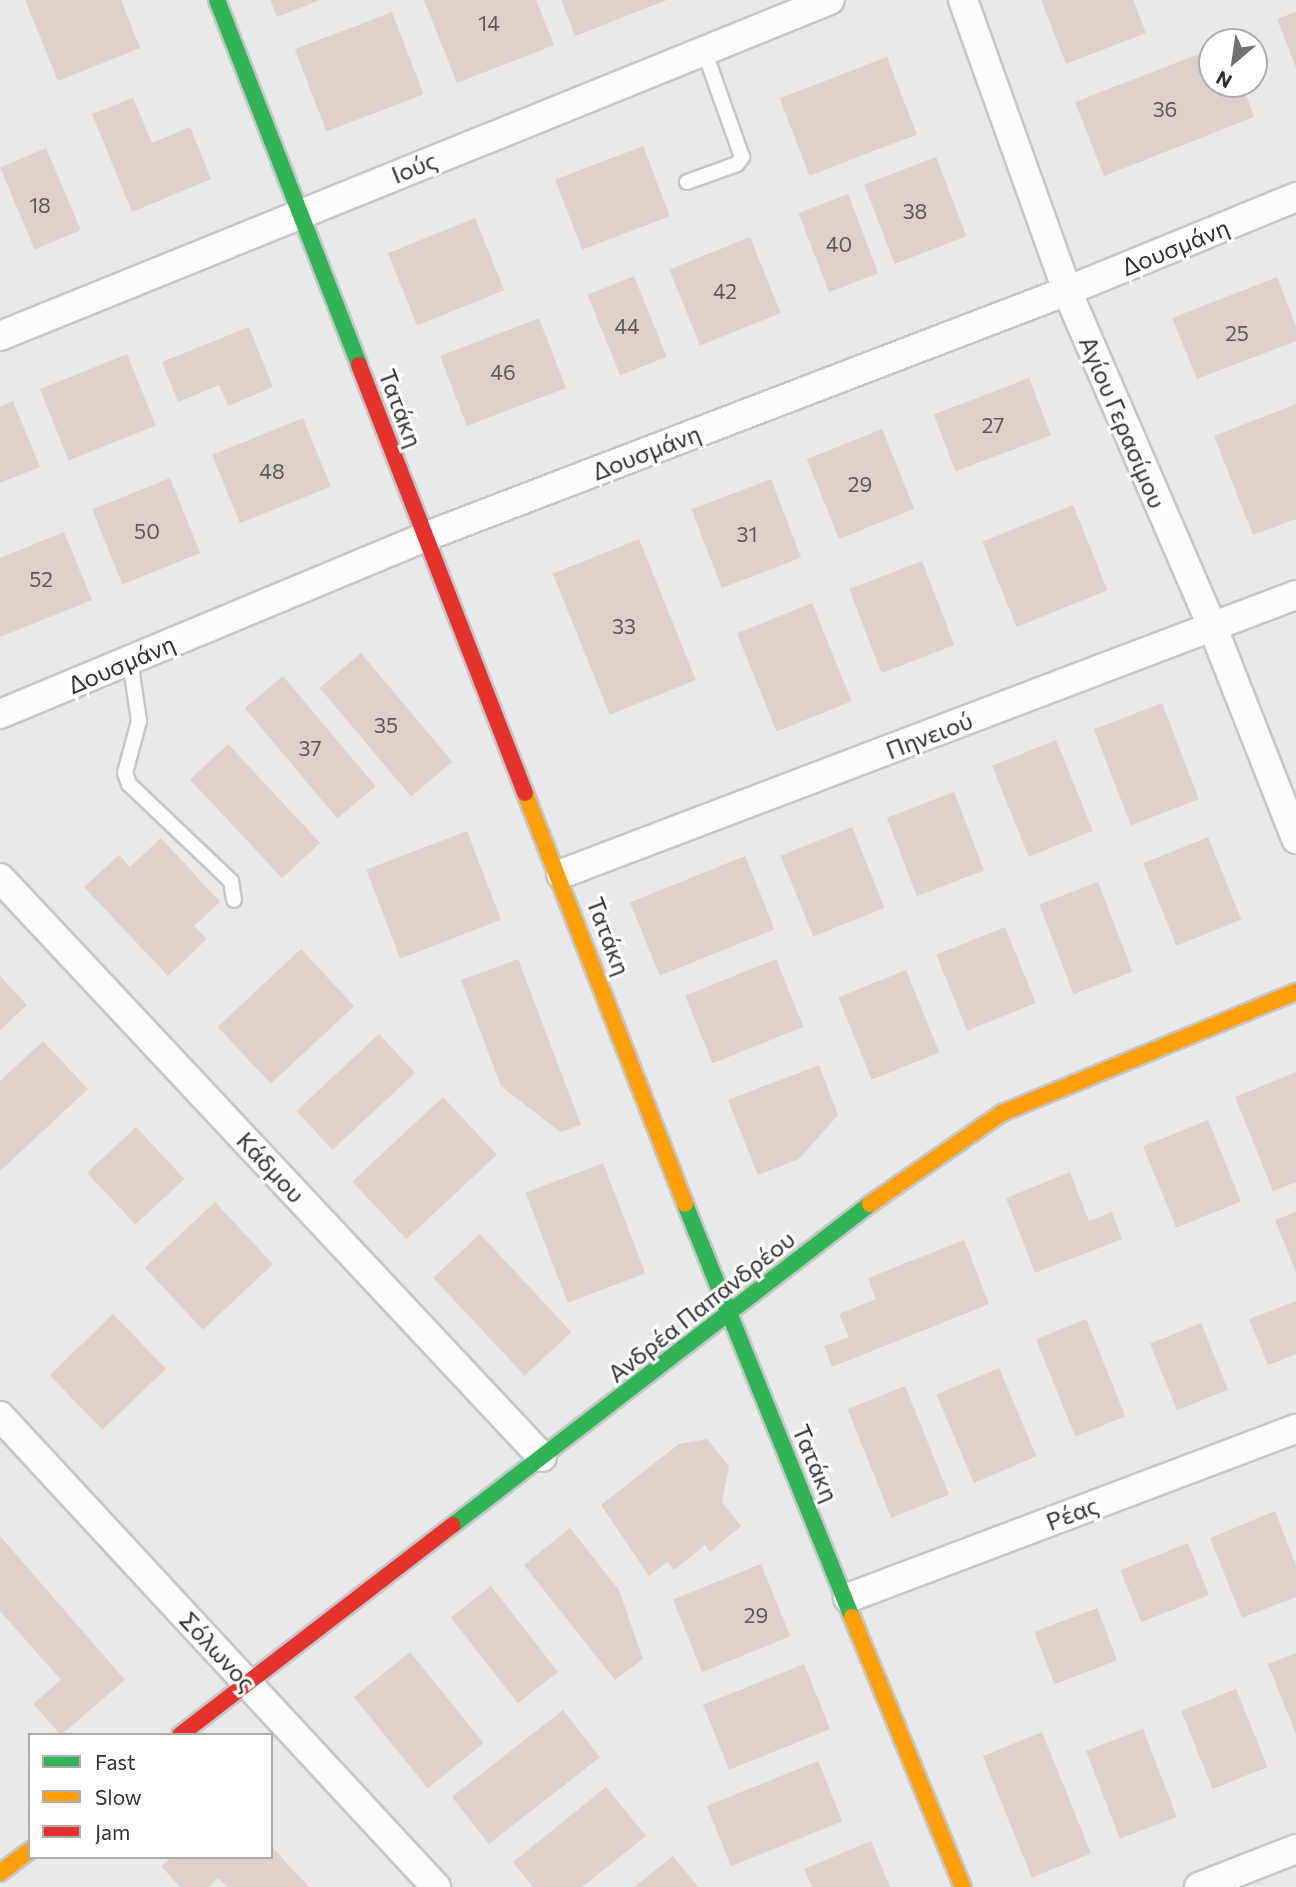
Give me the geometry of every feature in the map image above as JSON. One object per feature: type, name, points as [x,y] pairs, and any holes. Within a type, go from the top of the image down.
[{"type":"street","name":"Τατάκη","points":[[217,0],[561,874],[728,1314],[848,1598],[962,1887]]},
{"type":"street","name":"Ιούς","points":[[0,336],[830,0]]},
{"type":"street","name":"Αγίου Γερασίμου","points":[[963,0],[1066,291],[1213,628],[1296,839]]},
{"type":"street","name":"Δουσμάνη","points":[[0,714],[427,536],[1066,291],[1296,197]]},
{"type":"street","name":"Πηνειού","points":[[561,874],[1296,595]]},
{"type":"street","name":"Κάδμου","points":[[0,878],[542,1457]]},
{"type":"street","name":"Ανδρέα Παπανδρέου","points":[[183,1733],[915,1169],[1002,1113],[1296,992]]},
{"type":"street","name":"Σόλωνος","points":[[0,1416],[436,1887]]},
{"type":"street","name":"Ρέας","points":[[848,1598],[1296,1429]]},
{"type":"street","points":[[1199,1887],[1296,1849]]},
{"type":"street","points":[[0,1873],[28,1852]]},
{"type":"lane","points":[[687,182],[737,164],[742,157],[704,50]]},
{"type":"lane","points":[[130,660],[139,721],[125,772],[129,784],[230,881],[234,901]]},
{"type":"building","points":[[25,0],[121,0],[140,48],[58,81]]},
{"type":"building","points":[[270,0],[320,0],[277,17]]},
{"type":"building","points":[[424,0],[536,0],[554,45],[457,83]]},
{"type":"building","points":[[561,0],[667,0],[575,36]]},
{"type":"building","points":[[1041,0],[1133,0],[1146,33],[1066,64]]},
{"type":"building","points":[[392,12],[424,94],[326,131],[295,49]]},
{"type":"building","points":[[1296,12],[1296,68],[1277,19]]},
{"type":"building","points":[[1198,54],[1198,98],[1247,98],[1254,117],[1104,176],[1075,102]]},
{"type":"building","points":[[887,57],[917,134],[809,176],[780,98]]},
{"type":"building","points":[[133,98],[152,143],[190,127],[211,179],[132,212],[92,114]]},
{"type":"building","points":[[643,146],[670,216],[582,250],[555,180]]},
{"type":"building","points":[[46,148],[81,230],[35,249],[0,168]]},
{"type":"building","points":[[936,157],[966,236],[895,264],[864,185]]},
{"type":"building","points":[[848,194],[878,273],[829,292],[799,213]]},
{"type":"building","points":[[475,218],[504,290],[417,326],[388,253]]},
{"type":"building","points":[[750,237],[781,313],[700,346],[669,270]]},
{"type":"building","points":[[634,276],[667,357],[620,375],[588,295]]},
{"type":"building","points":[[1277,277],[1296,326],[1296,341],[1197,379],[1172,318]]},
{"type":"building","points":[[539,318],[566,388],[467,426],[440,356]]},
{"type":"building","points":[[249,327],[273,387],[228,406],[219,385],[178,402],[162,362]]},
{"type":"building","points":[[127,354],[156,425],[69,461],[40,389]]},
{"type":"building","points":[[1029,378],[1051,435],[956,472],[934,415]]},
{"type":"building","points":[[13,401],[40,467],[0,483],[0,407]]},
{"type":"building","points":[[1296,404],[1296,519],[1253,535],[1214,436]]},
{"type":"building","points":[[303,418],[331,487],[240,523],[212,455]]},
{"type":"building","points":[[882,429],[914,509],[839,539],[807,459]]},
{"type":"building","points":[[170,478],[200,553],[122,585],[92,509]]},
{"type":"building","points":[[771,479],[801,557],[722,588],[692,509]]},
{"type":"building","points":[[1073,505],[1107,590],[1017,627],[982,542]]},
{"type":"building","points":[[64,532],[92,600],[0,637],[0,558]]},
{"type":"building","points":[[639,539],[696,680],[610,715],[553,574]]},
{"type":"building","points":[[922,561],[954,645],[881,673],[849,589]]},
{"type":"building","points":[[812,603],[852,701],[777,732],[737,633]]},
{"type":"building","points":[[361,653],[452,762],[411,796],[320,688]]},
{"type":"building","points":[[283,676],[376,786],[337,818],[245,708]]},
{"type":"building","points":[[1162,703],[1199,799],[1131,825],[1094,729]]},
{"type":"building","points":[[1056,740],[1093,831],[1029,857],[992,766]]},
{"type":"building","points":[[228,744],[320,843],[282,878],[190,779]]},
{"type":"building","points":[[954,792],[984,870],[917,896],[887,818]]},
{"type":"building","points":[[852,827],[885,908],[813,937],[781,856]]},
{"type":"building","points":[[467,831],[501,920],[400,958],[366,870]]},
{"type":"building","points":[[1208,837],[1241,920],[1176,946],[1143,863]]},
{"type":"building","points":[[161,838],[220,902],[194,926],[207,939],[168,976],[84,887],[119,855],[130,867]]},
{"type":"building","points":[[745,856],[775,929],[660,976],[630,902]]},
{"type":"building","points":[[1098,882],[1132,972],[1074,994],[1039,905]]},
{"type":"building","points":[[1005,927],[1036,1003],[967,1031],[936,955]]},
{"type":"building","points":[[301,949],[354,1006],[271,1084],[218,1027]]},
{"type":"building","points":[[518,959],[581,1125],[560,1132],[501,1086],[461,980]]},
{"type":"building","points":[[776,959],[803,1027],[712,1063],[685,996]]},
{"type":"building","points":[[906,970],[939,1053],[872,1080],[838,997]]},
{"type":"building","points":[[0,976],[27,1005],[0,1030]]},
{"type":"building","points":[[379,1034],[415,1073],[333,1150],[296,1111]]},
{"type":"building","points":[[43,1041],[88,1089],[0,1171],[0,1081]]},
{"type":"building","points":[[819,1065],[838,1115],[799,1159],[758,1175],[728,1100]]},
{"type":"building","points":[[1296,1072],[1296,1182],[1273,1191],[1235,1097]]},
{"type":"building","points":[[443,1097],[497,1155],[406,1239],[352,1182]]},
{"type":"building","points":[[1208,1120],[1241,1202],[1176,1228],[1143,1146]]},
{"type":"building","points":[[136,1127],[184,1179],[135,1225],[87,1173]]},
{"type":"building","points":[[603,1163],[645,1273],[568,1303],[526,1193]]},
{"type":"building","points":[[1070,1172],[1089,1221],[1112,1212],[1122,1239],[1035,1273],[1006,1198]]},
{"type":"building","points":[[215,1202],[273,1264],[203,1330],[145,1267]]},
{"type":"building","points":[[1296,1212],[1296,1272],[1275,1220]]},
{"type":"building","points":[[480,1234],[571,1332],[525,1376],[433,1278]]},
{"type":"building","points":[[964,1240],[989,1304],[832,1367],[824,1346],[849,1337],[839,1314],[876,1299],[868,1278]]},
{"type":"building","points":[[1296,1301],[1296,1354],[1268,1365],[1249,1319]]},
{"type":"building","points":[[113,1314],[166,1369],[102,1430],[50,1375]]},
{"type":"building","points":[[1086,1319],[1125,1416],[1075,1437],[1036,1339]]},
{"type":"building","points":[[1201,1323],[1228,1390],[1177,1410],[1150,1344]]},
{"type":"building","points":[[999,1368],[1037,1456],[974,1483],[936,1395]]},
{"type":"building","points":[[905,1386],[949,1494],[891,1518],[848,1409]]},
{"type":"building","points":[[707,1439],[729,1466],[722,1502],[741,1526],[710,1552],[705,1545],[674,1570],[667,1562],[649,1576],[601,1505],[679,1444]]},
{"type":"building","points":[[1275,1511],[1296,1565],[1296,1597],[1242,1618],[1210,1538]]},
{"type":"building","points":[[570,1528],[619,1590],[643,1659],[615,1680],[524,1565]]},
{"type":"building","points":[[0,1536],[125,1680],[63,1733],[59,1733],[33,1704],[61,1680],[0,1611]]},
{"type":"building","points":[[1188,1543],[1209,1595],[1141,1622],[1120,1570]]},
{"type":"building","points":[[761,1564],[790,1636],[702,1672],[673,1600]]},
{"type":"building","points":[[491,1586],[558,1672],[518,1703],[451,1617]]},
{"type":"building","points":[[1097,1608],[1117,1660],[1055,1684],[1034,1632]]},
{"type":"building","points":[[410,1652],[484,1743],[428,1788],[354,1697]]},
{"type":"building","points":[[1296,1653],[1296,1734],[1268,1664]]},
{"type":"building","points":[[804,1664],[830,1729],[729,1770],[703,1705]]},
{"type":"building","points":[[1236,1689],[1267,1767],[1213,1789],[1181,1711]]},
{"type":"building","points":[[563,1710],[600,1757],[489,1844],[452,1797]]},
{"type":"building","points":[[1143,1729],[1177,1817],[1120,1839],[1086,1751]]},
{"type":"building","points":[[1042,1732],[1091,1853],[1032,1877],[983,1756]]},
{"type":"building","points":[[818,1761],[842,1821],[731,1866],[707,1806]]},
{"type":"building","points":[[606,1787],[646,1836],[582,1887],[533,1887],[513,1862]]},
{"type":"building","points":[[871,1841],[890,1887],[812,1887],[804,1869]]},
{"type":"building","points":[[273,1848],[309,1887],[227,1887],[218,1878],[208,1887],[180,1887],[161,1866],[169,1859],[273,1859]]},
{"type":"building","points":[[673,1856],[698,1887],[634,1887]]},
{"type":"traffic: fast","points":[[217,0],[359,365]]},
{"type":"traffic: fast","points":[[685,1204],[852,1617]]},
{"type":"traffic: fast","points":[[453,1525],[870,1204]]},
{"type":"traffic: slow","points":[[525,793],[685,1204]]},
{"type":"traffic: slow","points":[[870,1204],[1002,1113],[1296,992]]},
{"type":"traffic: slow","points":[[852,1617],[963,1887]]},
{"type":"traffic: slow","points":[[0,1873],[28,1852]]},
{"type":"traffic: jam","points":[[359,365],[525,793]]},
{"type":"traffic: jam","points":[[183,1733],[453,1525]]}]
